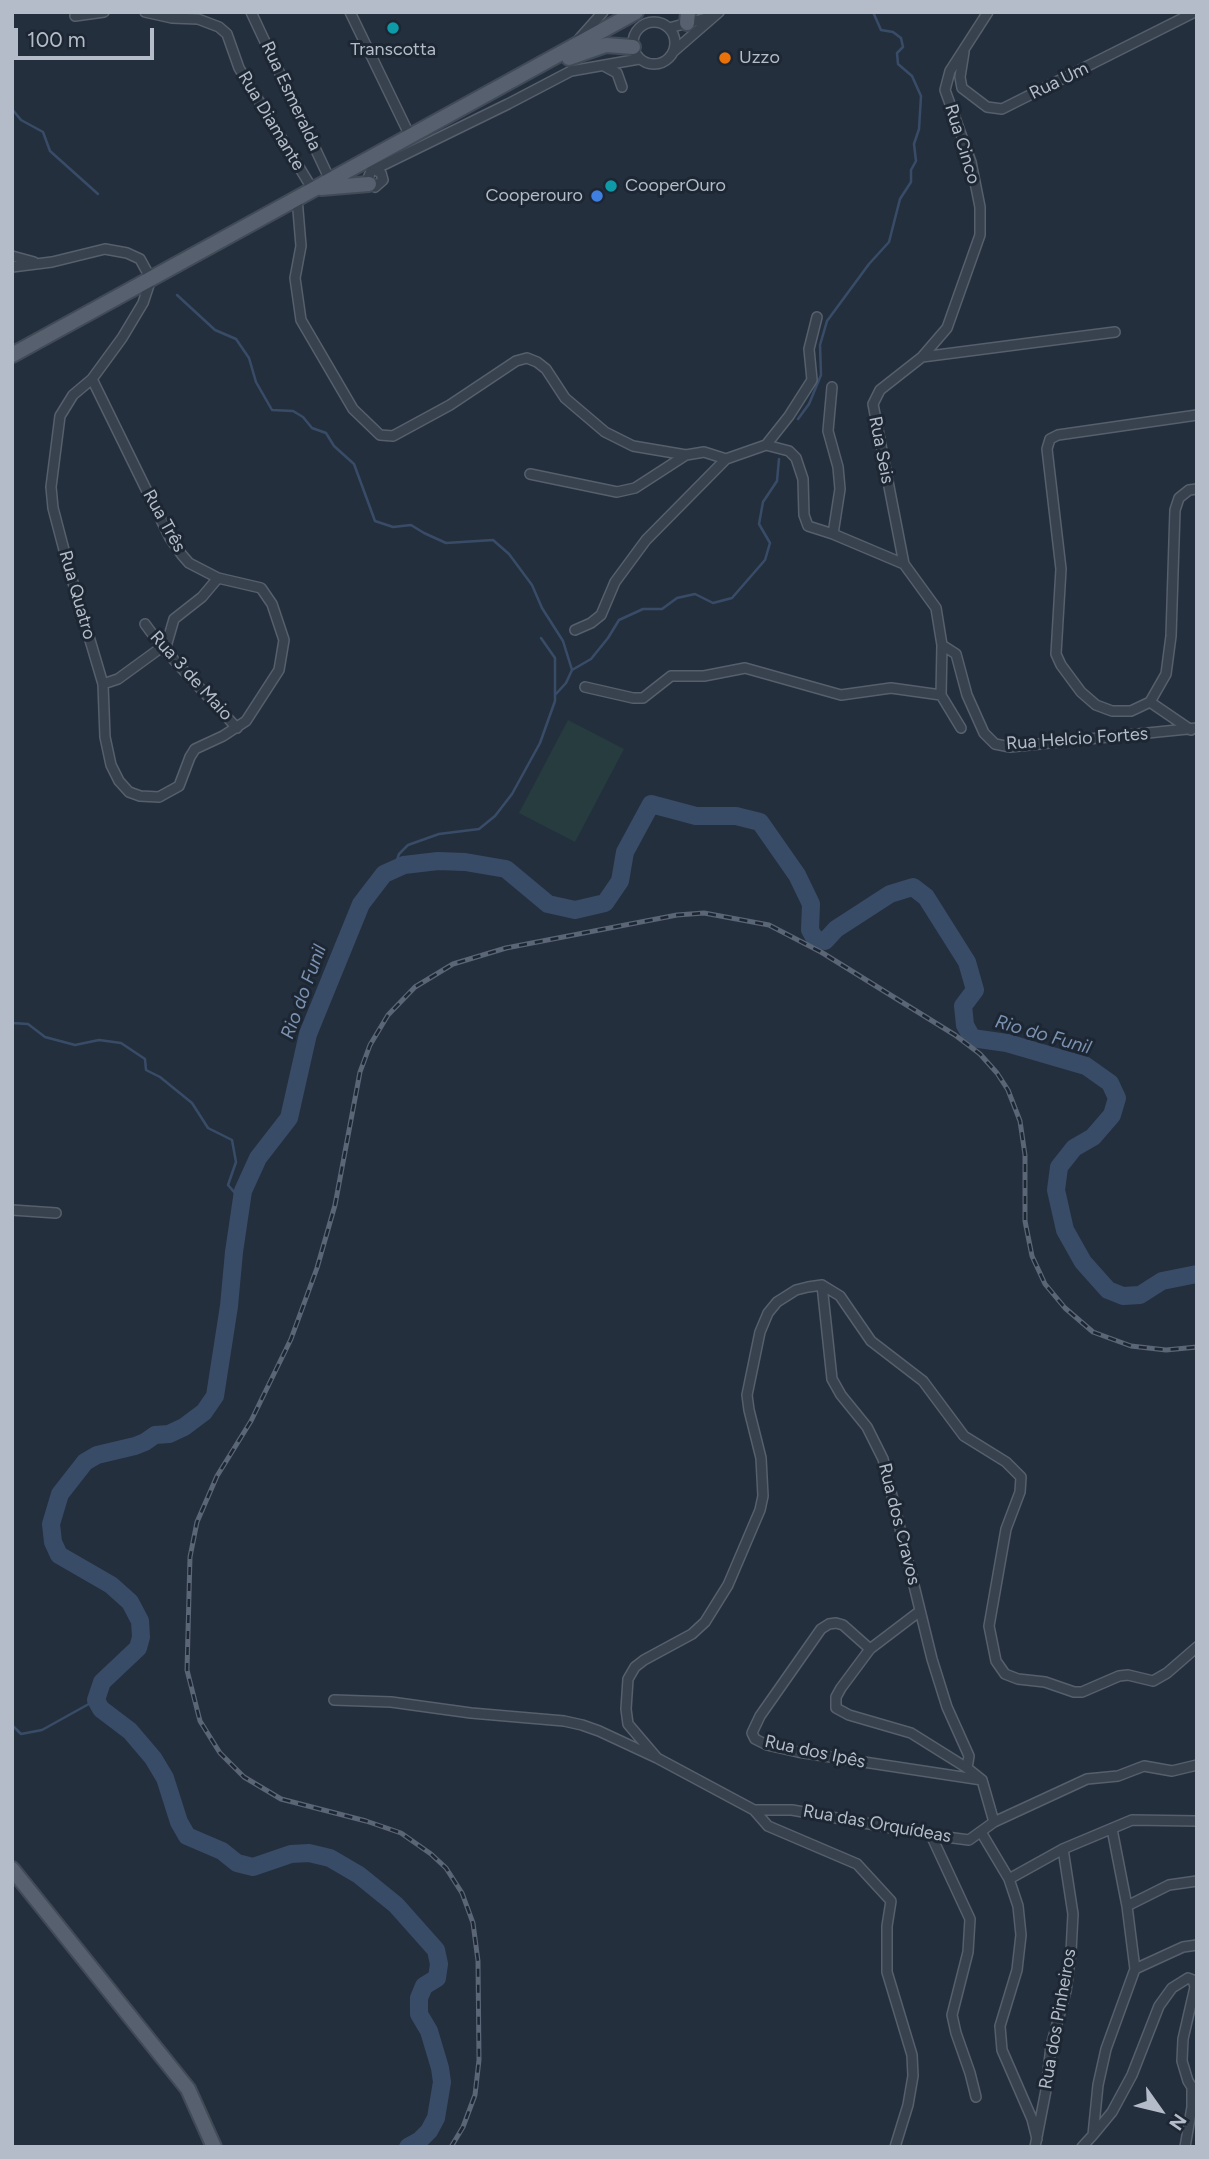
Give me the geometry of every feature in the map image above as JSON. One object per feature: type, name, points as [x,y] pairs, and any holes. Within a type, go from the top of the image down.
[{"type":"main road","points":[[12,355],[635,13]]},
{"type":"main road","points":[[595,48],[635,13]]},
{"type":"main road","points":[[519,78],[606,45],[631,51]]},
{"type":"main road","points":[[314,189],[369,184]]},
{"type":"main road","points":[[12,1869],[188,2089],[214,2147]]},
{"type":"street","points":[[75,16],[104,12]]},
{"type":"street","name":"Rua Diamante","points":[[145,12],[198,19],[219,27],[228,34],[239,68],[314,189]]},
{"type":"street","name":"Rua Esmeralda","points":[[251,12],[330,180]]},
{"type":"street","points":[[350,12],[410,136]]},
{"type":"street","points":[[571,48],[603,12]]},
{"type":"street","name":"Rua Cinco","points":[[922,357],[947,328],[980,235],[980,207],[971,162],[945,90],[950,71],[988,12]]},
{"type":"street","name":"Rua Um","points":[[965,46],[960,77],[962,88],[987,107],[1002,109],[1195,12]]},
{"type":"street","points":[[669,28],[688,18],[712,14]]},
{"type":"street","points":[[631,51],[655,65],[664,62],[712,14]]},
{"type":"street","points":[[631,51],[635,33],[645,23],[660,22],[669,28],[675,38],[673,53]]},
{"type":"street","points":[[369,184],[368,174],[379,173],[393,162],[571,71],[602,65],[631,51]]},
{"type":"street","points":[[602,65],[631,51]]},
{"type":"street","points":[[602,65],[618,73],[622,86]]},
{"type":"street","points":[[297,198],[301,246],[295,278],[303,326],[353,409],[380,435],[393,436],[440,411],[516,361],[527,358],[546,369],[565,398],[605,432],[633,446],[685,455],[704,452],[726,459]]},
{"type":"street","points":[[12,267],[105,249],[127,253],[140,259],[151,279]]},
{"type":"street","points":[[12,256],[40,263]]},
{"type":"street","name":"Rua Quatro","points":[[151,279],[143,303],[122,338],[92,379],[73,395],[60,416],[51,487],[53,508],[103,684],[107,751],[119,781],[133,794],[159,797],[179,786],[195,749],[237,728]]},
{"type":"street","points":[[575,630],[601,615],[615,582],[646,540],[726,459],[766,445],[804,396],[812,380],[809,349],[817,317]]},
{"type":"street","points":[[922,357],[1115,332]]},
{"type":"street","name":"Rua Seis","points":[[904,564],[873,404],[880,390],[922,357]]},
{"type":"street","name":"Rua Três","points":[[92,379],[170,538],[189,563],[218,578],[261,588],[269,596],[284,640],[279,670],[255,710],[237,728]]},
{"type":"street","points":[[832,387],[828,431],[838,467],[840,489],[833,534]]},
{"type":"street","points":[[1197,415],[1058,435],[1050,439],[1047,449],[1061,569],[1056,654],[1082,692],[1096,705],[1112,711],[1131,710],[1150,702],[1166,674],[1169,658],[1175,510],[1179,498],[1189,490],[1197,489]]},
{"type":"street","points":[[766,445],[789,451],[796,458],[803,479],[804,515],[808,526],[904,564]]},
{"type":"street","points":[[530,474],[605,491],[623,492],[635,488],[685,455]]},
{"type":"street","name":"Rua Helcio Fortes","points":[[904,564],[936,608],[943,645],[956,654],[967,695],[984,733],[1000,746],[1194,729]]},
{"type":"street","points":[[103,684],[118,679],[164,649],[174,619],[202,597],[218,578]]},
{"type":"street","name":"Rua 3 de Maio","points":[[145,624],[164,649],[237,728]]},
{"type":"street","points":[[943,645],[941,695],[961,728]]},
{"type":"street","points":[[585,687],[643,698],[671,676],[704,676],[745,668],[841,695],[891,688],[941,695]]},
{"type":"street","points":[[1150,702],[1194,729]]},
{"type":"street","points":[[12,1210],[57,1213]]},
{"type":"street","points":[[657,1758],[628,1724],[625,1709],[628,1679],[635,1667],[644,1660],[692,1634],[705,1622],[728,1585],[760,1510],[763,1496],[761,1458],[748,1410],[747,1395],[760,1332],[768,1313],[783,1297],[796,1290],[822,1285],[840,1296],[872,1341],[923,1381],[964,1436],[1006,1462],[1021,1477],[1020,1492],[1006,1529],[998,1584],[990,1615],[990,1634],[999,1668],[1011,1678],[1035,1679],[1074,1692],[1092,1689],[1119,1676],[1128,1675],[1153,1681],[1167,1673],[1197,1647]]},
{"type":"street","name":"Rua dos Cravos","points":[[822,1285],[832,1379],[841,1395],[867,1427],[883,1459],[920,1611],[947,1707],[969,1756],[967,1768]]},
{"type":"street","points":[[920,1611],[870,1649],[841,1688],[836,1697],[836,1707],[849,1715],[911,1733],[967,1768],[982,1780],[994,1822]]},
{"type":"street","name":"Rua dos Ipês","points":[[870,1649],[843,1625],[836,1623],[821,1629],[760,1716],[752,1733],[755,1739],[767,1745],[798,1752],[982,1780]]},
{"type":"street","points":[[334,1700],[391,1702],[471,1713],[564,1721],[599,1731],[657,1758],[754,1810],[768,1826],[857,1864],[891,1901],[887,1926],[887,1972],[906,2032],[913,2066],[908,2105],[895,2147]]},
{"type":"street","name":"Rua das Orquídeas","points":[[754,1810],[792,1810],[968,1840],[994,1822],[1087,1779],[1118,1776],[1144,1766],[1172,1771],[1197,1765]]},
{"type":"street","points":[[1009,1880],[1063,1849],[1132,1821],[1197,1821]]},
{"type":"street","points":[[1093,2135],[1098,2085],[1106,2049],[1135,1969],[1127,1906],[1112,1829]]},
{"type":"street","points":[[981,1832],[1009,1880],[1018,1906],[1021,1935],[1017,1970],[1000,2026],[1002,2050],[1032,2119],[1036,2143]]},
{"type":"street","points":[[931,1835],[970,1919],[968,1952],[952,2015],[976,2097]]},
{"type":"street","name":"Rua dos Pinheiros","points":[[1036,2143],[1048,2063],[1066,1991],[1071,1952],[1073,1914],[1063,1849]]},
{"type":"street","points":[[1127,1906],[1169,1885],[1197,1881]]},
{"type":"street","points":[[1135,1969],[1183,1947],[1197,1945]]},
{"type":"street","points":[[1082,2147],[1112,2112],[1132,2075],[1154,2015],[1163,1999],[1177,1983],[1190,1978],[1195,1984],[1194,2000],[1182,2051],[1184,2071],[1194,2092],[1185,2147]]},
{"type":"green space","points":[[568,720],[624,749],[575,842],[519,813]]},
{"type":"waterway","points":[[798,419],[809,404],[821,375],[820,345],[827,321],[869,264],[889,242],[900,199],[911,182],[911,170],[916,161],[914,144],[919,129],[921,96],[912,76],[898,64],[897,53],[903,47],[901,38],[893,32],[881,30],[873,12]]},
{"type":"waterway","points":[[12,109],[21,120],[43,132],[50,151],[98,194]]},
{"type":"waterway","points":[[177,295],[215,330],[236,339],[249,358],[256,382],[272,410],[293,411],[303,417],[312,428],[326,433],[334,446],[354,464],[375,521],[393,527],[411,525],[446,543],[493,540],[509,554],[532,585],[542,608],[563,641],[572,670]]},
{"type":"waterway","points":[[555,695],[566,683],[572,670],[591,659],[619,620],[643,609],[662,609],[677,598],[695,594],[713,603],[732,598],[765,560],[770,543],[759,524],[763,502],[777,481],[779,459]]},
{"type":"waterway","points":[[394,869],[399,854],[408,845],[439,834],[479,829],[495,816],[512,794],[540,743],[555,701],[555,658],[541,638]]},
{"type":"waterway","name":"Rio do Funil","points":[[408,2147],[429,2131],[436,2118],[442,2082],[429,2031],[419,2014],[419,1998],[424,1986],[437,1978],[439,1964],[436,1950],[396,1905],[359,1875],[330,1858],[309,1853],[291,1854],[253,1867],[237,1863],[222,1851],[187,1836],[179,1822],[165,1778],[153,1758],[130,1731],[101,1709],[96,1700],[102,1682],[138,1648],[141,1637],[140,1621],[130,1602],[111,1585],[59,1555],[53,1542],[51,1524],[60,1494],[85,1462],[97,1455],[135,1446],[155,1435],[169,1434],[184,1427],[204,1412],[215,1396],[243,1191],[258,1158],[289,1118],[308,1034],[361,904],[384,874],[404,865],[438,861],[465,862],[506,869],[548,904],[575,910],[605,903],[620,881],[625,852],[651,804],[696,816],[736,816],[760,822],[797,875],[811,904],[810,930],[815,939],[825,941],[836,929],[890,894],[913,887],[926,897],[967,962],[975,990],[963,1006],[965,1025],[972,1038],[1007,1043],[1086,1066],[1110,1083],[1117,1098],[1112,1115],[1093,1137],[1074,1148],[1059,1167],[1056,1190],[1065,1230],[1083,1262],[1108,1290],[1123,1296],[1140,1295],[1162,1281],[1197,1274]]},
{"type":"waterway","points":[[12,1023],[28,1024],[45,1037],[75,1045],[99,1040],[121,1043],[145,1059],[146,1070],[160,1077],[192,1103],[208,1128],[232,1140],[236,1162],[228,1185],[241,1200]]},
{"type":"waterway","points":[[12,1725],[21,1734],[42,1730],[96,1700]]},
{"type":"railway","points":[[451,2147],[463,2127],[475,2095],[479,2060],[478,1961],[473,1923],[462,1893],[446,1868],[401,1833],[281,1799],[244,1777],[220,1753],[200,1721],[187,1670],[190,1557],[197,1522],[217,1476],[251,1421],[291,1339],[317,1268],[335,1205],[360,1072],[370,1045],[388,1015],[415,987],[453,964],[506,948],[677,915],[704,913],[769,925],[821,952],[955,1035],[980,1054],[997,1073],[1008,1090],[1020,1121],[1025,1155],[1025,1221],[1032,1256],[1045,1284],[1065,1308],[1093,1332],[1131,1346],[1166,1350],[1197,1347]]},
{"type":"place","name":"Transcotta","points":[[393,28]]},
{"type":"place","name":"Uzzo","points":[[725,58]]},
{"type":"place","name":"CooperOuro","points":[[611,186]]},
{"type":"place","name":"Cooperouro","points":[[597,196]]}]
